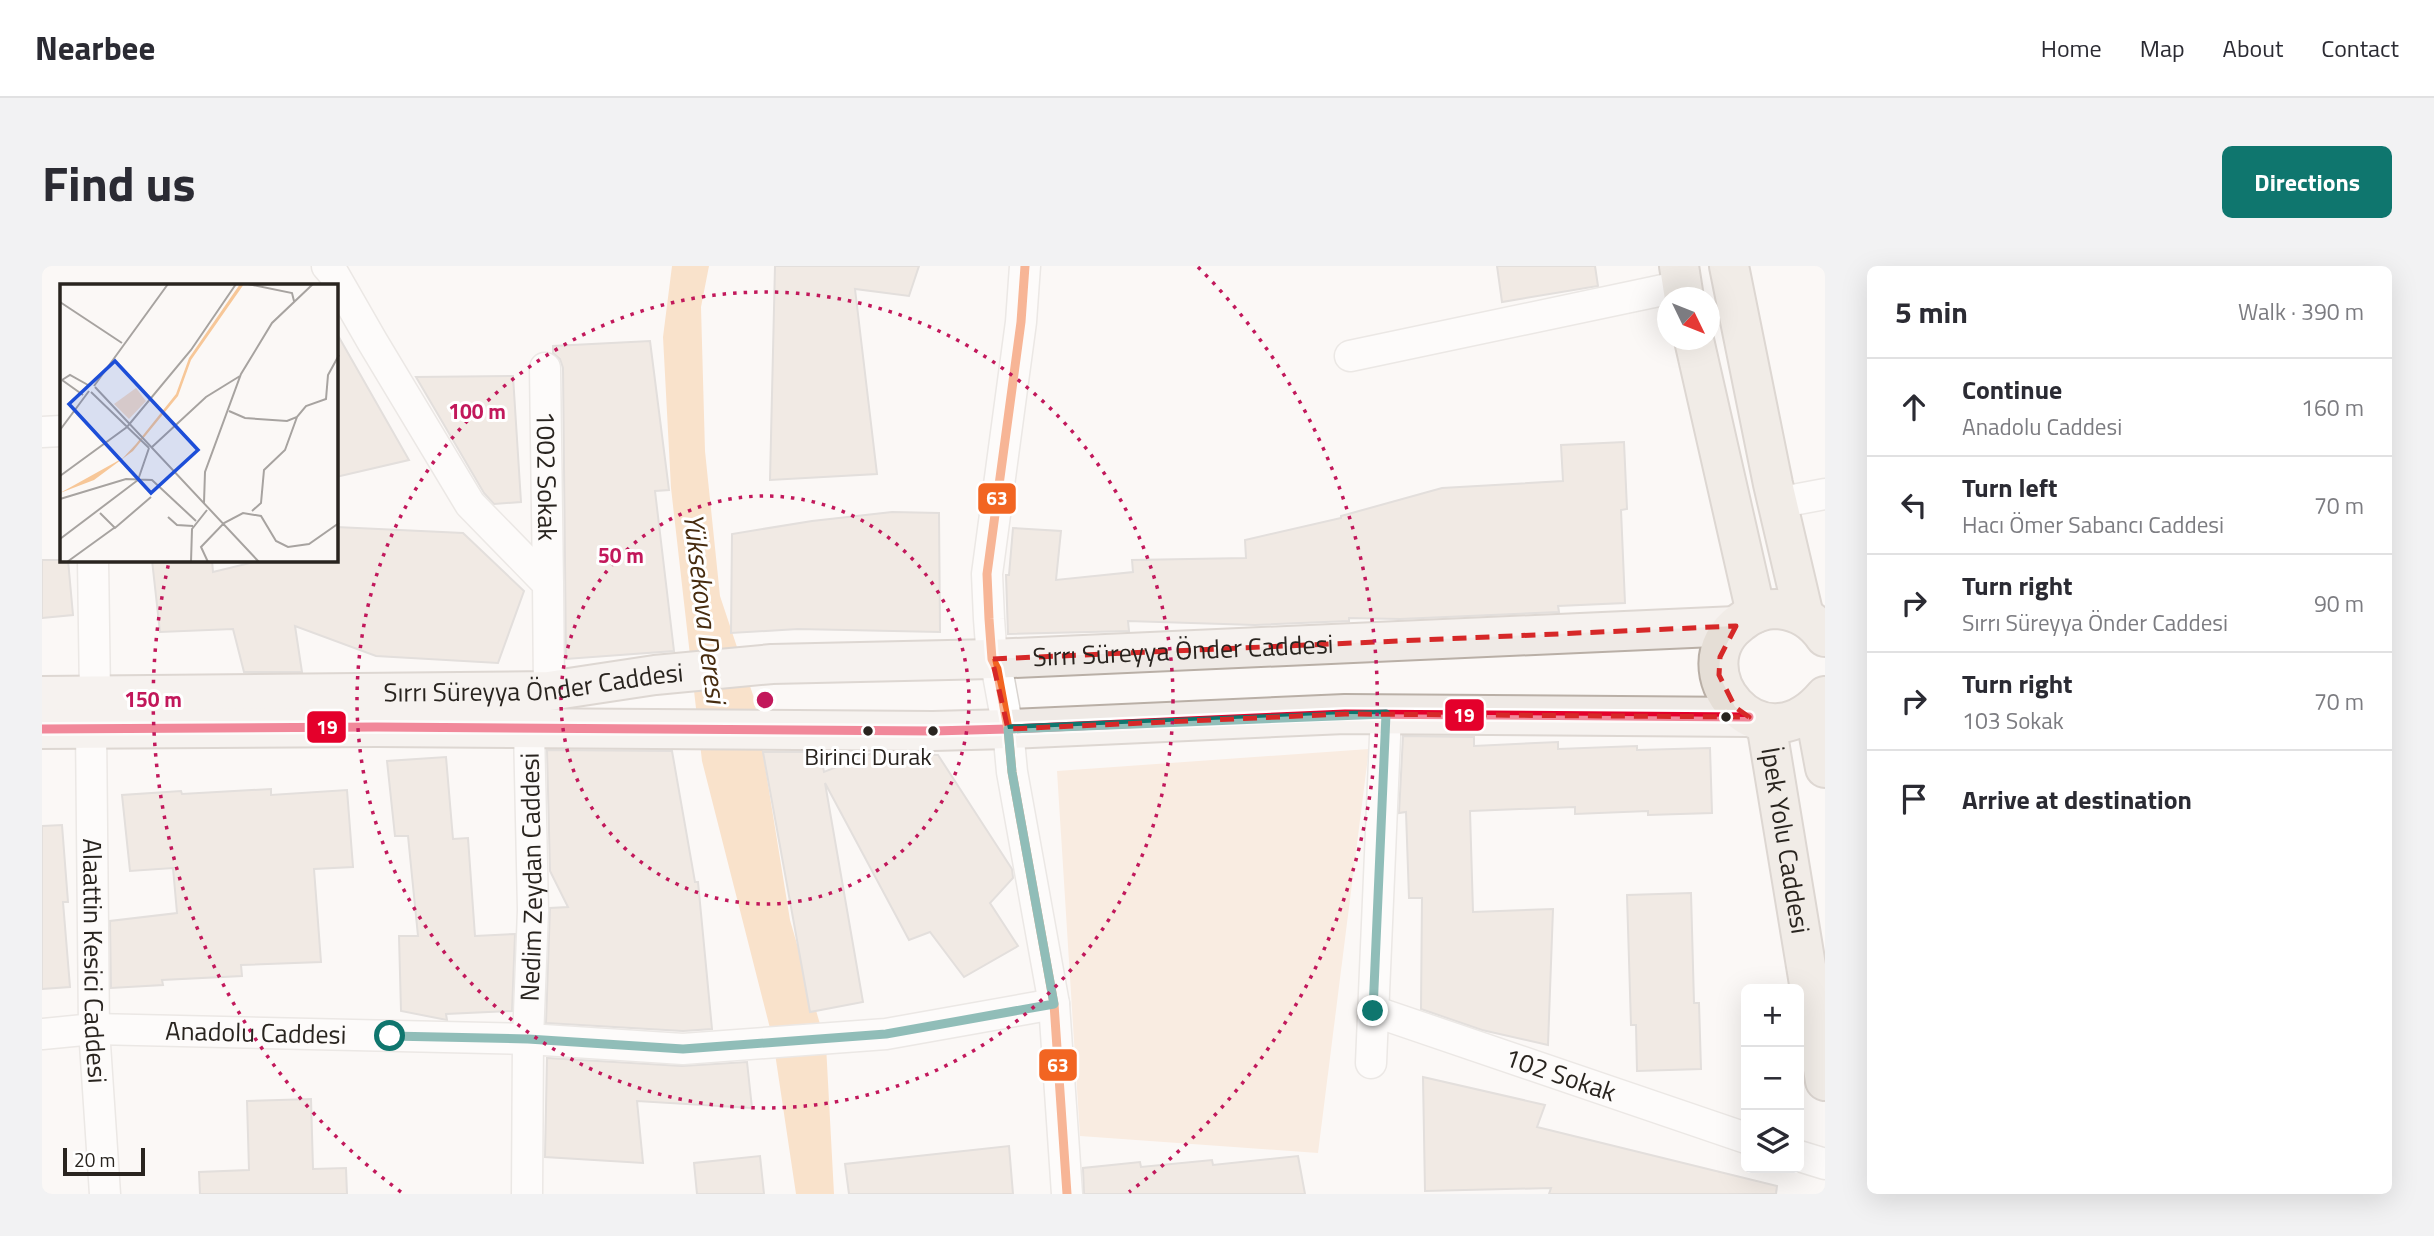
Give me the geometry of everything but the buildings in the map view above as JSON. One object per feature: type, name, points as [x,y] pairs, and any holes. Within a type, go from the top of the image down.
[{"type":"highway","points":[[1730,266],[1777,503],[1814,626]]},
{"type":"highway","points":[[1696,350],[1746,620],[1768,609],[1786,610],[1814,626]]},
{"type":"highway","name":"İpek Yolu Caddesi","points":[[1746,620],[1725,640],[1720,657],[1719,675],[1724,692],[1735,706],[1758,720],[1783,723],[1800,719],[1819,703]]},
{"type":"highway","name":"İpek Yolu Caddesi","points":[[1819,703],[1825,768]]},
{"type":"highway","name":"İpek Yolu Caddesi","points":[[1758,720],[1825,1081]]},
{"type":"main road","name":"Sırrı Süreyya Önder Caddesi","points":[[42,729],[92,711],[549,691],[655,675],[772,664],[995,664],[1746,620]]},
{"type":"main road","name":"Sırrı Süreyya Önder Caddesi","points":[[42,696],[92,711],[376,727],[529,730],[1008,729],[1386,714],[1758,720]]},
{"type":"street","points":[[1025,266],[1021,322],[987,574],[995,664],[1054,1004],[1068,1194]]},
{"type":"street","points":[[1350,356],[1682,283]]},
{"type":"street","points":[[338,286],[470,503],[548,584]]},
{"type":"street","name":"1002 Sokak","points":[[545,368],[549,691]]},
{"type":"street","points":[[42,432],[60,431]]},
{"type":"street","points":[[1777,503],[1825,494]]},
{"type":"street","name":"Alaattin Kesici Caddesi","points":[[93,562],[94,1029],[105,1194]]},
{"type":"street","points":[[1371,1063],[1386,714]]},
{"type":"street","name":"Nedim Zeydan Caddesi","points":[[527,1194],[528,1039],[533,910],[529,730]]},
{"type":"street","name":"Anadolu Caddesi","points":[[42,1034],[94,1029],[528,1039],[683,1049],[886,1034],[1054,1004]]},
{"type":"street","name":"102 Sokak","points":[[1373,1011],[1741,1136]]},
{"type":"street","points":[[1804,1158],[1825,1164]]},
{"type":"highlighted area","points":[[1736,626],[1720,657],[1719,675],[1735,707],[1749,717],[1345,714],[1008,729],[992,659]]},
{"type":"shaded area","points":[[1369,749],[1318,1153],[1080,1136],[1057,771]]},
{"type":"water","name":"Yüksekova Deresi","points":[[672,266],[709,266],[701,307],[705,451],[720,596],[754,698],[790,920],[826,1045],[834,1194],[796,1194],[773,1040],[702,761],[671,488],[663,337]]},
{"type":"transit line","name":"63","points":[[1025,266],[1021,322],[987,574],[989,619],[992,659],[997,669],[1008,729],[1012,772],[1054,1004],[1067,1194]]},
{"type":"transit line","name":"19","points":[[42,729],[376,727],[933,731],[1345,714],[1749,717]]},
{"type":"place","name":"Birinci Durak","points":[[868,731]]},
{"type":"route","points":[[390,1036],[528,1039],[683,1049],[886,1034],[1054,1004],[1012,772],[1008,729],[1345,714],[1386,714],[1373,1011]]}]
